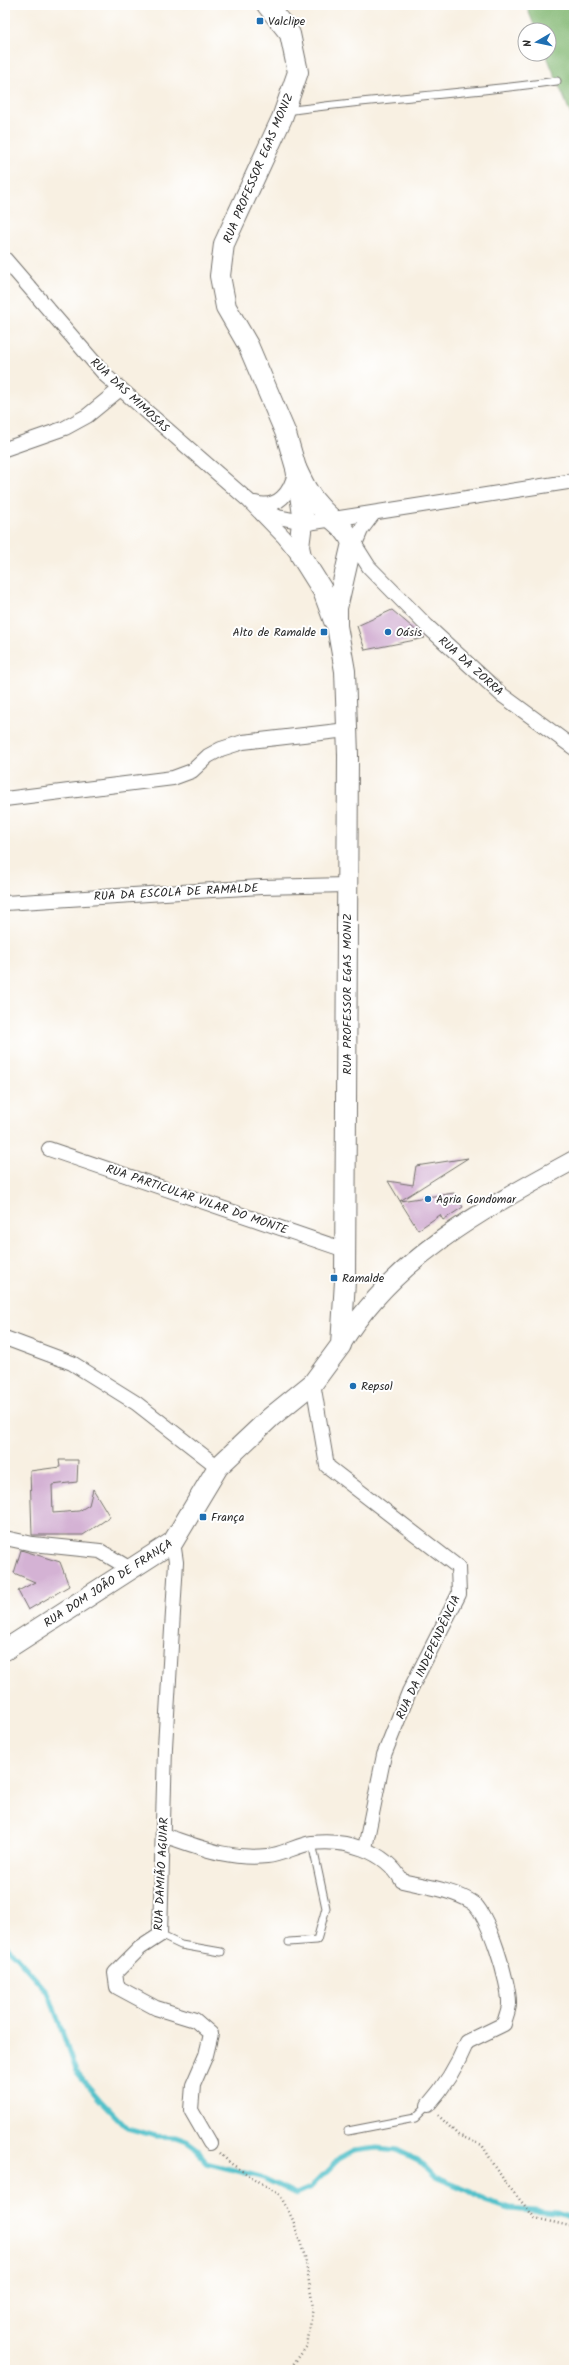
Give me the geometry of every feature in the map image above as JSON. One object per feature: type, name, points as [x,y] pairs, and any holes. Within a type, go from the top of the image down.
[{"type":"main road","name":"RUA PROFESSOR EGAS MONIZ","points":[[267,5],[290,34],[298,72],[285,111],[224,244],[220,276],[226,307],[248,345],[273,402],[296,468],[310,495],[343,534]]},
{"type":"main road","name":"RUA PROFESSOR EGAS MONIZ","points":[[296,468],[343,534],[337,608],[340,643],[345,671],[347,730],[345,1250],[341,1345]]},
{"type":"main road","name":"RUA PROFESSOR EGAS MONIZ","points":[[340,643],[329,605],[305,563],[299,547],[343,534]]},
{"type":"main road","points":[[305,563],[315,571],[327,573],[336,571],[343,534]]},
{"type":"main road","name":"RUA DOM JOÃO DE FRANÇA","points":[[5,1650],[132,1570],[173,1542],[218,1467],[271,1417],[313,1383],[341,1345]]},
{"type":"street","name":"RUA DAS MIMOSAS","points":[[5,260],[106,376],[249,501],[284,537],[305,563]]},
{"type":"street","points":[[5,449],[65,428],[82,419],[120,389]]},
{"type":"street","points":[[249,501],[262,505],[280,500],[287,494],[293,483],[296,468]]},
{"type":"street","points":[[310,495],[333,510],[343,534],[574,481]]},
{"type":"street","name":"RUA DAS MIMOSAS","points":[[249,501],[278,517],[343,534]]},
{"type":"street","name":"RUA DA ZORRA","points":[[343,534],[388,588],[502,695],[574,748]]},
{"type":"street","points":[[5,799],[173,778],[192,771],[208,756],[221,748],[243,742],[347,730]]},
{"type":"street","name":"RUA DA ESCOLA DE RAMALDE","points":[[5,903],[261,887],[347,885]]},
{"type":"street","name":"RUA PARTICULAR VILAR DO MONTE","points":[[49,1149],[345,1250]]},
{"type":"street","points":[[341,1345],[353,1325],[374,1301],[404,1270],[440,1239],[504,1199],[574,1160]]},
{"type":"street","points":[[5,1338],[72,1363],[136,1403],[218,1467]]},
{"type":"street","name":"RUA DA INDEPENDÊNCIA","points":[[313,1383],[327,1466],[458,1567],[459,1594],[409,1692],[384,1755],[365,1848]]},
{"type":"street","points":[[5,1538],[33,1544],[100,1551],[132,1570]]},
{"type":"street","name":"RUA DAMIÃO AGUIAR","points":[[173,1542],[176,1562],[168,1680],[160,1935],[140,1948],[115,1973],[117,1986],[156,2008],[195,2020],[211,2034],[206,2055],[193,2084],[191,2110],[210,2143]]},
{"type":"street","points":[[163,1835],[221,1855],[268,1856],[312,1843],[347,1844],[365,1848],[396,1869],[402,1881],[443,1891],[474,1902],[487,1926],[501,1958],[510,2004],[504,2024],[467,2042],[456,2068],[441,2091],[428,2104]]},
{"type":"lane","points":[[285,111],[386,98],[488,91],[557,81]]},
{"type":"lane","points":[[289,1942],[317,1940],[326,1908],[312,1843]]},
{"type":"lane","points":[[160,1935],[181,1945],[221,1952]]},
{"type":"lane","points":[[348,2131],[415,2118],[428,2104]]},
{"type":"path","points":[[428,2104],[458,2135],[482,2145],[505,2182],[535,2218],[574,2227]]},
{"type":"path","points":[[210,2143],[230,2163],[280,2195],[292,2220],[305,2257],[313,2307],[307,2346],[289,2370]]},
{"type":"green space","points":[[526,5],[574,5],[574,122],[549,62],[557,62],[557,22],[533,22]]},
{"type":"building","name":"Oásis","points":[[392,610],[425,638],[365,650],[357,626]]},
{"type":"building","points":[[468,1158],[400,1201],[388,1181],[413,1185],[416,1166]]},
{"type":"building","points":[[454,1193],[463,1207],[443,1220],[440,1215],[418,1230],[400,1201]]},
{"type":"building","points":[[59,1460],[78,1460],[77,1482],[52,1485],[53,1513],[79,1511],[89,1505],[93,1489],[110,1517],[83,1535],[32,1535],[30,1471],[60,1467]]},
{"type":"building","points":[[21,1550],[60,1562],[69,1586],[28,1610],[18,1591],[35,1582],[14,1573]]},
{"type":"waterway","points":[[5,1944],[49,1994],[76,2072],[127,2128],[156,2136],[176,2137],[187,2141],[198,2149],[206,2163],[261,2177],[296,2194],[310,2188],[339,2159],[354,2151],[377,2148],[397,2150],[418,2160],[435,2177],[469,2191],[487,2202],[510,2209],[557,2213],[574,2219]]},
{"type":"place","name":"Valclipe","points":[[260,21]]},
{"type":"place","name":"Alto de Ramalde","points":[[324,632]]},
{"type":"place","name":"Oásis","points":[[388,632]]},
{"type":"place","name":"Agria Gondomar","points":[[428,1199]]},
{"type":"place","name":"Ramalde","points":[[334,1278]]},
{"type":"place","name":"Repsol","points":[[353,1386]]},
{"type":"place","name":"França","points":[[203,1517]]}]
